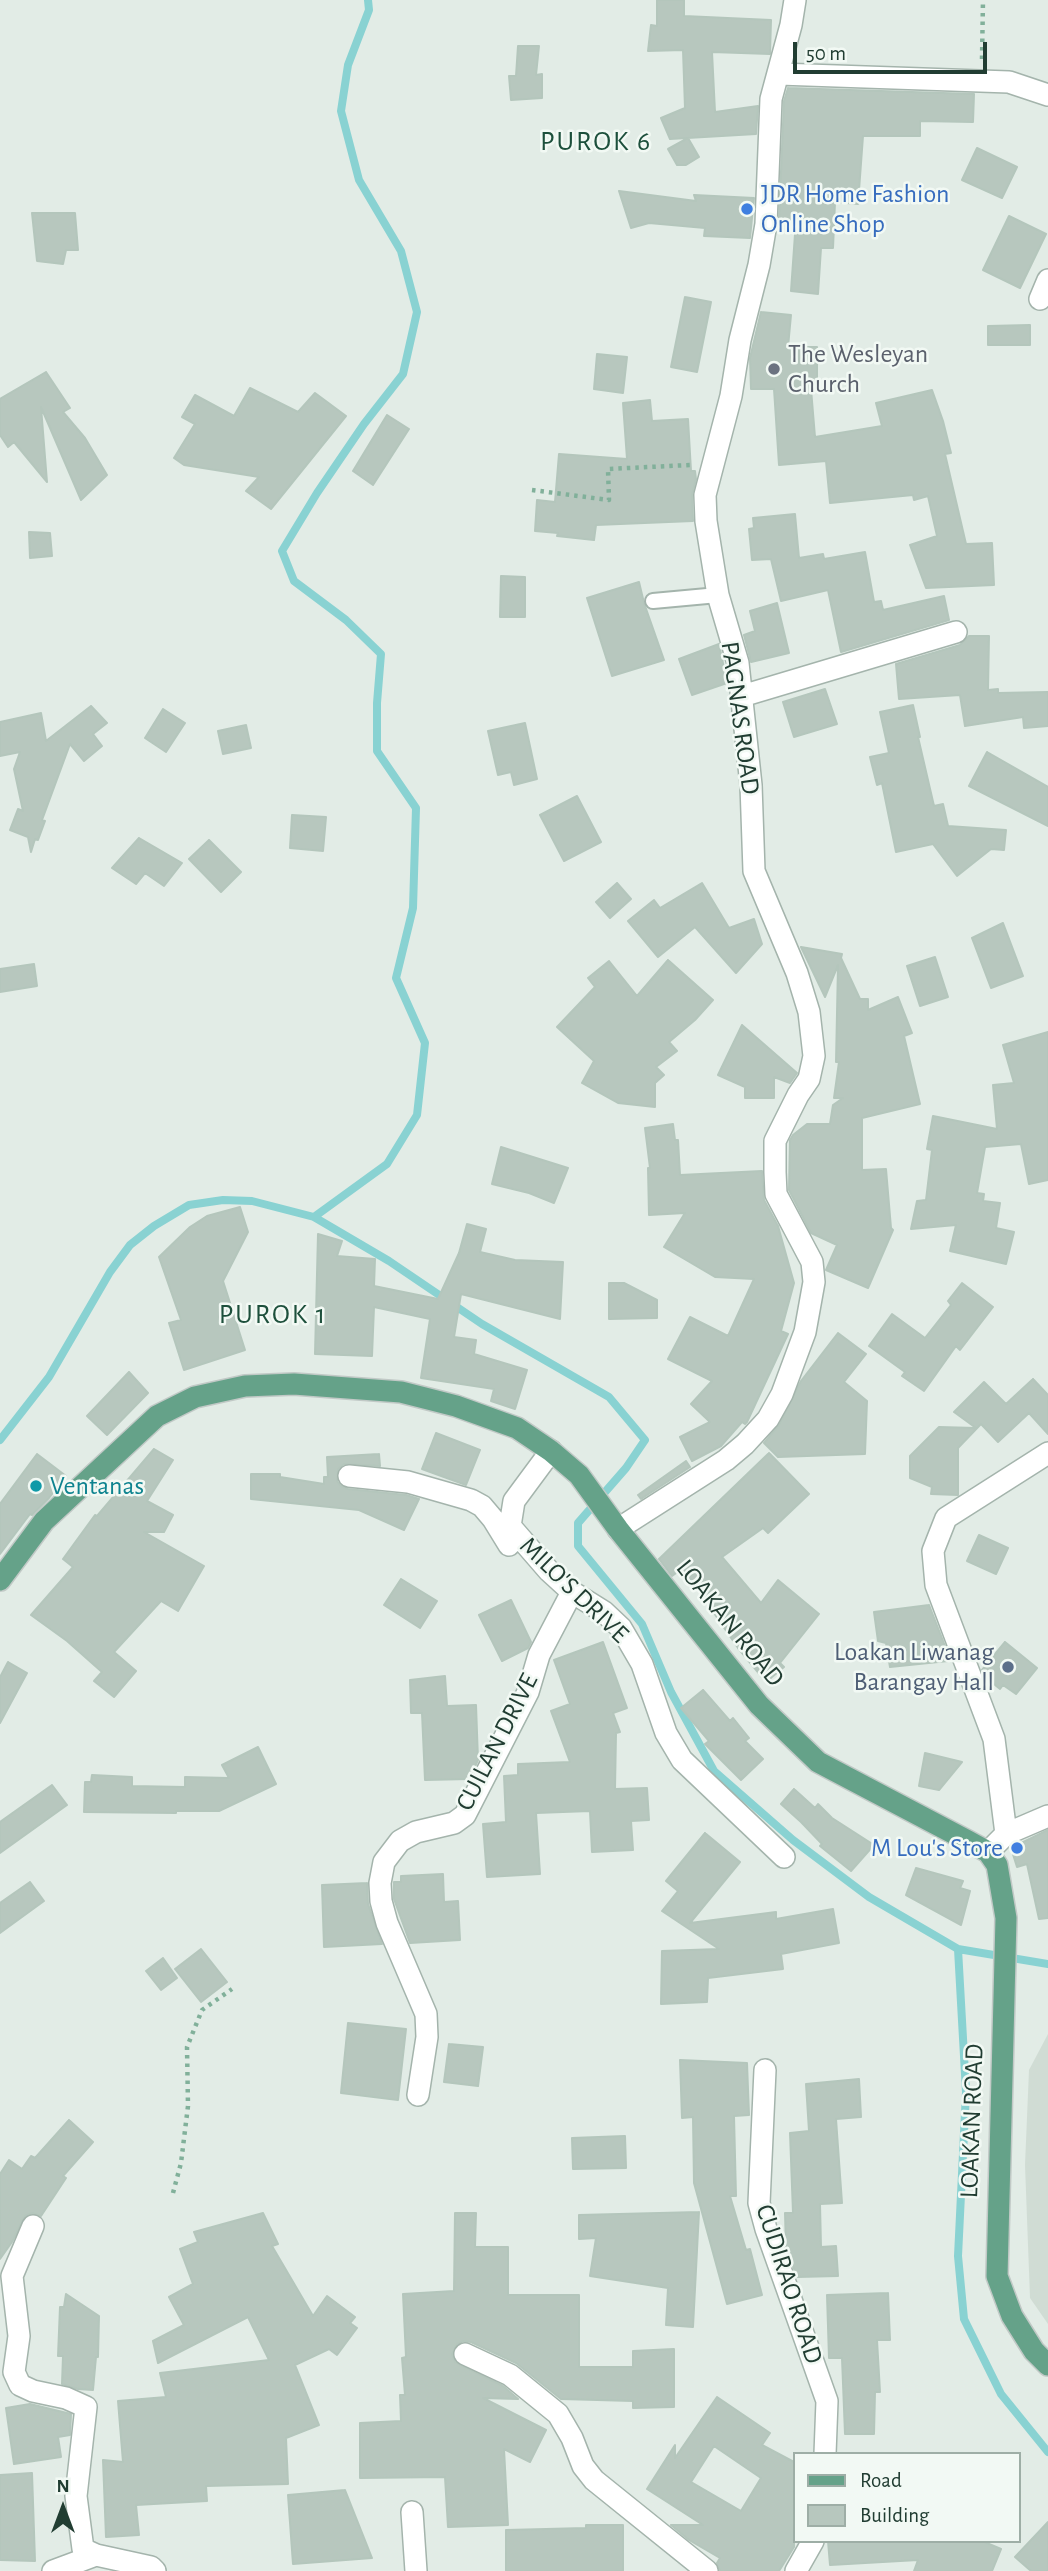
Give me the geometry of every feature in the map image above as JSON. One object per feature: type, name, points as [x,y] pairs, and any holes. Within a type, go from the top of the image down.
[{"type":"main road","name":"LOAKAN ROAD","points":[[0,1580],[44,1521],[157,1416],[195,1397],[245,1386],[294,1384],[401,1392],[456,1406],[517,1428],[551,1451],[579,1475],[616,1526],[759,1705],[818,1762],[988,1852],[997,1865],[1006,1918],[997,2276],[1012,2316],[1034,2351],[1048,2365]]},
{"type":"street","name":"PAGNAS ROAD","points":[[616,1526],[726,1460],[746,1444],[768,1419],[782,1394],[805,1332],[814,1282],[812,1262],[776,1194],[775,1141],[797,1095],[809,1079],[814,1056],[809,1012],[797,973],[754,871],[751,785],[738,663],[718,595],[706,521],[705,495],[731,396],[740,340],[766,224],[771,99],[795,0]]},
{"type":"street","points":[[779,74],[1009,82],[1048,94]]},
{"type":"street","points":[[742,696],[956,632]]},
{"type":"street","name":"MILO'S DRIVE","points":[[551,1451],[514,1501],[510,1526],[549,1571],[572,1592],[604,1612],[625,1634],[642,1664],[666,1733],[682,1760],[784,1857]]},
{"type":"street","points":[[1006,1834],[993,1739],[936,1585],[933,1551],[946,1518],[1048,1453]]},
{"type":"street","points":[[349,1476],[408,1482],[471,1500],[487,1513],[500,1528],[508,1544],[521,1556],[549,1571]]},
{"type":"street","name":"CUILAN DRIVE","points":[[418,2095],[427,2037],[426,2014],[387,1923],[381,1901],[380,1883],[384,1862],[400,1841],[416,1832],[454,1823],[466,1815],[528,1692],[539,1655],[572,1592]]},
{"type":"street","points":[[988,1852],[1006,1834],[1048,1816]]},
{"type":"street","name":"CUDIRAO ROAD","points":[[765,2070],[759,2203],[766,2230],[827,2401],[825,2452]]},
{"type":"street","points":[[33,2226],[12,2276],[19,2336],[14,2372],[20,2385],[33,2391],[66,2398],[86,2407],[76,2496],[83,2549],[96,2555],[151,2567],[155,2571]]},
{"type":"street","points":[[465,2354],[510,2375],[558,2414],[572,2438],[583,2466],[594,2480],[707,2571]]},
{"type":"street","points":[[412,2512],[416,2571]]},
{"type":"street","points":[[796,2571],[812,2543]]},
{"type":"street","points":[[53,2571],[96,2555]]},
{"type":"lane","points":[[653,601],[718,595]]},
{"type":"path","points":[[982,81],[984,0]]},
{"type":"path","points":[[533,490],[608,500],[608,469],[712,464]]},
{"type":"path","points":[[173,2193],[181,2164],[188,2106],[187,2046],[202,2010],[232,1989]]},
{"type":"shaded area","points":[[1048,2034],[1048,2324],[1030,2298],[1025,2165],[1029,2070]]},
{"type":"building","points":[[657,0],[684,0],[684,16],[771,20],[770,54],[712,52],[715,112],[758,106],[756,134],[670,139],[661,118],[685,108],[683,50],[648,51],[651,25],[657,26]]},
{"type":"building","points":[[518,46],[539,46],[536,75],[542,74],[542,98],[511,100],[509,76],[516,76]]},
{"type":"building","points":[[788,88],[974,94],[973,122],[920,121],[920,136],[863,136],[858,204],[835,202],[833,248],[821,248],[818,294],[791,291],[796,220],[779,220],[784,101]]},
{"type":"building","points":[[688,138],[699,157],[686,165],[677,165],[668,149]]},
{"type":"building","points":[[977,148],[1017,167],[1002,198],[962,180]]},
{"type":"building","points":[[619,191],[696,201],[694,195],[754,198],[750,238],[704,236],[705,228],[649,223],[631,228]]},
{"type":"building","points":[[32,213],[75,213],[78,250],[66,250],[63,264],[37,261]]},
{"type":"building","points":[[1009,216],[1046,234],[1020,288],[983,270]]},
{"type":"building","points":[[685,297],[711,302],[697,372],[671,367]]},
{"type":"building","points":[[761,312],[791,315],[788,347],[817,347],[817,389],[811,389],[815,437],[882,426],[876,403],[932,390],[951,453],[945,454],[966,544],[992,543],[994,585],[926,588],[910,545],[937,536],[928,496],[914,500],[913,495],[830,503],[826,461],[779,465],[774,389],[751,389],[750,358]]},
{"type":"building","points":[[1030,325],[1030,345],[988,345],[988,326]]},
{"type":"building","points":[[597,354],[627,357],[623,393],[594,389]]},
{"type":"building","points":[[46,372],[70,408],[63,412],[85,438],[107,475],[81,500],[41,407],[47,482],[14,442],[8,447],[0,435],[0,399]]},
{"type":"building","points":[[250,388],[298,412],[315,393],[346,416],[271,509],[246,491],[259,477],[184,465],[174,458],[195,424],[182,417],[195,395],[234,416]]},
{"type":"building","points":[[650,400],[652,421],[688,419],[691,471],[695,471],[696,479],[692,495],[693,521],[596,525],[594,540],[535,531],[537,500],[555,502],[559,454],[627,459],[623,403]]},
{"type":"building","points":[[387,415],[409,429],[373,485],[353,471]]},
{"type":"building","points":[[795,514],[799,558],[823,554],[824,559],[865,552],[874,602],[881,601],[883,610],[944,596],[949,620],[841,652],[828,590],[781,601],[771,559],[752,560],[749,529],[754,528],[753,518]]},
{"type":"building","points":[[29,532],[50,533],[52,556],[30,558]]},
{"type":"building","points":[[501,576],[525,577],[525,617],[500,617]]},
{"type":"building","points":[[639,582],[664,660],[612,676],[587,598]]},
{"type":"building","points":[[777,603],[789,653],[751,662],[744,635],[755,631],[750,611]]},
{"type":"building","points":[[969,636],[989,636],[988,690],[998,689],[998,693],[1048,692],[1048,726],[1024,728],[1023,717],[965,726],[960,695],[899,699],[896,664],[960,645]]},
{"type":"building","points":[[719,644],[727,683],[692,695],[679,659]]},
{"type":"building","points":[[825,689],[837,724],[794,737],[783,702]]},
{"type":"building","points":[[913,705],[934,806],[943,804],[948,826],[1006,830],[1004,850],[991,849],[957,876],[933,844],[896,852],[882,783],[877,785],[870,757],[889,753],[880,712]]},
{"type":"building","points":[[91,706],[107,723],[93,734],[102,746],[84,761],[70,744],[42,820],[45,821],[31,852],[28,837],[10,830],[18,809],[23,811],[14,769],[20,752],[0,756],[0,722],[41,713],[46,741]]},
{"type":"building","points":[[163,709],[185,723],[166,752],[145,738]]},
{"type":"building","points":[[525,723],[537,779],[514,785],[511,772],[498,775],[488,731]]},
{"type":"building","points":[[246,725],[251,748],[223,754],[218,731]]},
{"type":"building","points":[[987,752],[1048,787],[1048,826],[969,786]]},
{"type":"building","points":[[577,796],[601,842],[564,861],[540,815]]},
{"type":"building","points":[[292,815],[326,817],[323,851],[290,848]]},
{"type":"building","points":[[139,838],[182,863],[164,886],[145,873],[136,884],[112,868]]},
{"type":"building","points":[[209,840],[241,872],[221,892],[189,859]]},
{"type":"building","points":[[617,883],[631,899],[610,918],[596,902]]},
{"type":"building","points":[[702,883],[729,928],[754,919],[762,944],[736,973],[695,927],[658,957],[628,921],[654,900],[660,908]]},
{"type":"building","points":[[1003,923],[1023,976],[991,988],[972,938]]},
{"type":"building","points":[[801,947],[842,954],[841,958],[860,999],[868,999],[868,1010],[898,997],[912,1033],[904,1036],[920,1104],[862,1118],[862,1170],[886,1169],[893,1230],[868,1288],[826,1270],[837,1245],[811,1233],[789,1190],[790,1140],[807,1124],[830,1124],[833,1105],[843,1098],[834,1098],[839,1062],[836,1062],[838,965],[825,997]]},
{"type":"building","points":[[935,957],[948,997],[920,1006],[907,966]]},
{"type":"building","points":[[668,960],[713,1000],[669,1042],[677,1051],[656,1067],[664,1075],[655,1083],[655,1107],[618,1103],[582,1083],[594,1061],[557,1027],[595,987],[588,978],[609,961],[637,996]]},
{"type":"building","points":[[34,964],[37,986],[0,992],[0,969]]},
{"type":"building","points":[[742,1025],[797,1073],[790,1083],[774,1077],[774,1098],[745,1098],[745,1087],[718,1075]]},
{"type":"building","points":[[1048,1032],[1048,1180],[1029,1184],[1021,1144],[985,1147],[977,1193],[984,1194],[983,1201],[1000,1203],[996,1228],[1014,1232],[1006,1264],[950,1251],[956,1225],[911,1229],[917,1201],[926,1200],[932,1150],[927,1149],[933,1116],[997,1129],[993,1085],[1014,1083],[1003,1045]]},
{"type":"building","points":[[673,1124],[675,1140],[678,1140],[680,1175],[762,1171],[764,1200],[778,1226],[794,1283],[781,1331],[788,1334],[747,1422],[742,1422],[721,1446],[692,1461],[680,1437],[710,1422],[691,1404],[712,1381],[668,1359],[690,1317],[728,1336],[754,1279],[715,1277],[664,1247],[685,1213],[649,1215],[650,1168],[645,1128]]},
{"type":"building","points":[[501,1147],[568,1168],[554,1203],[529,1193],[492,1184]]},
{"type":"building","points":[[240,1207],[248,1232],[223,1281],[245,1350],[184,1370],[169,1323],[181,1320],[159,1257],[190,1227],[207,1216]]},
{"type":"building","points":[[467,1224],[486,1229],[480,1252],[515,1260],[563,1262],[560,1319],[461,1294],[454,1337],[476,1340],[474,1354],[527,1370],[515,1409],[491,1401],[494,1389],[421,1378],[430,1319],[374,1307],[372,1356],[315,1354],[318,1234],[342,1241],[337,1256],[375,1259],[374,1286],[438,1299],[459,1253]]},
{"type":"building","points":[[609,1283],[624,1283],[657,1300],[657,1318],[609,1319]]},
{"type":"building","points":[[962,1283],[993,1307],[960,1350],[956,1346],[924,1391],[902,1376],[905,1372],[869,1346],[892,1314],[925,1338],[951,1305],[948,1301]]},
{"type":"building","points":[[838,1333],[866,1354],[844,1382],[867,1401],[865,1454],[778,1457],[764,1443],[779,1425],[801,1381]]},
{"type":"building","points":[[129,1372],[148,1393],[107,1435],[87,1416]]},
{"type":"building","points":[[1033,1379],[1048,1395],[1048,1434],[1029,1413],[998,1442],[981,1424],[958,1448],[958,1495],[931,1494],[932,1487],[910,1478],[910,1456],[939,1427],[976,1428],[954,1412],[984,1382],[1006,1404]]},
{"type":"building","points":[[436,1433],[480,1450],[466,1485],[422,1469]]},
{"type":"building","points":[[154,1449],[173,1460],[147,1501],[173,1515],[164,1532],[144,1532],[204,1566],[178,1611],[161,1601],[114,1652],[136,1671],[114,1697],[94,1681],[102,1672],[67,1641],[31,1615],[73,1567],[63,1559],[95,1515],[97,1516]]},
{"type":"building","points":[[769,1453],[809,1494],[768,1533],[763,1528],[722,1557],[761,1603],[778,1580],[819,1614],[780,1663],[784,1667],[766,1682],[738,1648],[683,1568],[672,1576],[659,1559]]},
{"type":"building","name":"Ventanas","points":[[37,1454],[66,1476],[49,1498],[30,1514],[0,1554],[0,1504]]},
{"type":"building","points":[[379,1454],[380,1466],[344,1464],[338,1469],[337,1481],[348,1489],[406,1495],[419,1499],[404,1530],[359,1510],[251,1499],[251,1474],[280,1474],[280,1477],[324,1484],[324,1477],[328,1477],[327,1457]]},
{"type":"building","points":[[686,1461],[690,1467],[641,1499],[638,1495]]},
{"type":"building","points":[[979,1535],[1008,1548],[996,1574],[967,1561]]},
{"type":"building","points":[[401,1579],[437,1601],[420,1628],[384,1605]]},
{"type":"building","points":[[511,1600],[531,1642],[528,1648],[502,1661],[479,1615]]},
{"type":"building","points":[[929,1605],[948,1661],[890,1667],[886,1643],[878,1641],[874,1612]]},
{"type":"building","points":[[603,1642],[627,1708],[613,1713],[620,1732],[616,1733],[615,1789],[647,1788],[649,1820],[631,1821],[633,1850],[592,1852],[590,1811],[536,1813],[540,1874],[487,1877],[483,1824],[506,1822],[504,1776],[518,1775],[518,1764],[570,1762],[551,1711],[570,1704],[554,1660]]},
{"type":"building","points":[[1005,1642],[1037,1668],[1016,1694],[1003,1685],[1000,1689],[984,1676],[982,1670]]},
{"type":"building","points":[[8,1662],[27,1673],[0,1723],[0,1677]]},
{"type":"building","points":[[445,1676],[447,1706],[476,1705],[478,1760],[469,1779],[425,1780],[422,1713],[411,1713],[410,1680]]},
{"type":"building","points":[[703,1690],[730,1721],[733,1718],[749,1738],[745,1741],[763,1759],[741,1780],[705,1744],[709,1741],[681,1708]]},
{"type":"building","points":[[258,1747],[276,1784],[219,1811],[84,1812],[85,1782],[91,1782],[92,1775],[132,1777],[132,1786],[185,1787],[185,1777],[229,1778],[222,1765]]},
{"type":"building","points":[[925,1753],[962,1762],[939,1790],[919,1786]]},
{"type":"building","points":[[52,1785],[67,1805],[0,1853],[0,1822]]},
{"type":"building","points":[[794,1789],[815,1808],[818,1804],[832,1818],[874,1845],[851,1871],[820,1846],[822,1844],[781,1804]]},
{"type":"building","points":[[1048,1830],[1048,1918],[1039,1919],[1027,1864],[1017,1867],[1011,1848]]},
{"type":"building","points":[[705,1833],[740,1862],[690,1923],[776,1912],[776,1919],[833,1909],[839,1943],[781,1954],[783,1969],[708,1978],[707,2002],[661,2004],[662,1951],[719,1949],[662,1911],[678,1891],[666,1881]]},
{"type":"building","points":[[916,1868],[963,1881],[960,1888],[970,1891],[961,1925],[906,1895]]},
{"type":"building","points":[[443,1874],[444,1902],[458,1901],[460,1940],[410,1943],[394,1899],[394,1882],[401,1882],[401,1876]]},
{"type":"building","points":[[30,1882],[44,1901],[0,1933],[0,1903]]},
{"type":"building","points":[[367,1883],[368,1904],[382,1944],[324,1947],[322,1885]]},
{"type":"building","points":[[201,1949],[227,1982],[201,2002],[175,1969]]},
{"type":"building","points":[[163,1958],[177,1978],[161,1990],[146,1971]]},
{"type":"building","points":[[348,2023],[406,2029],[398,2100],[341,2093]]},
{"type":"building","points":[[449,2044],[483,2047],[478,2086],[444,2082]]},
{"type":"building","points":[[680,2060],[747,2063],[749,2115],[734,2116],[736,2196],[730,2196],[746,2250],[750,2249],[762,2295],[727,2304],[694,2183],[693,2117],[682,2118]]},
{"type":"building","points":[[859,2079],[861,2117],[836,2119],[842,2203],[820,2204],[821,2247],[836,2246],[838,2276],[797,2277],[786,2247],[785,2213],[793,2213],[790,2133],[809,2131],[806,2084]]},
{"type":"building","points":[[69,2120],[93,2142],[63,2176],[66,2178],[41,2216],[32,2213],[25,2216],[0,2259],[0,2174],[9,2160],[22,2169],[31,2156],[35,2158]]},
{"type":"building","points":[[625,2136],[626,2168],[573,2169],[572,2138]]},
{"type":"building","points":[[699,2212],[693,2327],[666,2325],[668,2288],[590,2276],[596,2238],[579,2239],[579,2215]]},
{"type":"building","points":[[263,2213],[278,2244],[272,2246],[313,2316],[327,2296],[355,2317],[350,2323],[357,2328],[337,2355],[329,2349],[295,2365],[319,2425],[286,2438],[288,2484],[206,2486],[207,2501],[136,2505],[139,2535],[106,2537],[103,2460],[123,2462],[118,2401],[166,2397],[160,2373],[269,2360],[248,2317],[158,2363],[153,2341],[184,2325],[169,2297],[193,2284],[180,2249],[198,2242],[194,2232]]},
{"type":"building","points":[[455,2213],[476,2213],[475,2247],[508,2247],[508,2295],[579,2295],[579,2367],[633,2367],[633,2351],[674,2349],[674,2407],[633,2408],[633,2401],[561,2399],[516,2363],[471,2342],[463,2341],[457,2344],[452,2354],[455,2362],[503,2386],[518,2399],[483,2398],[546,2430],[530,2462],[504,2449],[508,2525],[448,2527],[445,2477],[360,2478],[360,2423],[401,2421],[400,2395],[405,2395],[402,2358],[406,2357],[403,2294],[454,2291]]},
{"type":"building","points":[[888,2293],[890,2340],[877,2340],[880,2392],[875,2392],[874,2434],[845,2434],[842,2358],[829,2358],[827,2295]]},
{"type":"building","points":[[66,2294],[99,2316],[98,2357],[93,2390],[62,2384],[63,2356],[58,2356],[60,2307],[64,2307]]},
{"type":"building","points":[[717,2397],[770,2433],[762,2445],[792,2461],[794,2547],[779,2571],[720,2571],[717,2563],[720,2558],[689,2540],[671,2525],[703,2525],[647,2489],[675,2445],[675,2458]],"holes":[[[714,2446],[761,2478],[741,2511],[691,2482]]]},
{"type":"building","points":[[30,2404],[71,2414],[70,2435],[58,2437],[61,2457],[14,2464],[6,2408]]},
{"type":"building","points":[[32,2473],[35,2561],[0,2560],[0,2475]]},
{"type":"building","points":[[345,2490],[372,2558],[293,2564],[288,2495]]},
{"type":"building","points":[[1048,2522],[1048,2571],[1031,2571],[1015,2557]]},
{"type":"building","points":[[586,2525],[623,2525],[623,2571],[506,2571],[506,2530],[586,2528]]},
{"type":"building","points":[[828,2543],[987,2543],[1001,2549],[992,2571],[914,2571],[918,2560],[830,2565]]},
{"type":"waterway","points":[[314,1217],[387,1164],[417,1115],[425,1043],[396,978],[413,908],[416,808],[377,751],[381,654],[346,620],[294,581],[282,551],[364,424],[403,374],[417,312],[401,251],[359,180],[341,111],[348,65],[369,10],[368,0]]},
{"type":"waterway","points":[[0,1440],[49,1377],[110,1272],[130,1245],[154,1226],[189,1205],[223,1200],[252,1201],[314,1217],[389,1261],[482,1324],[609,1397],[645,1440],[626,1468],[578,1523],[578,1546],[642,1624],[671,1692],[714,1771],[793,1840],[869,1897],[958,1949],[1048,1964]]},
{"type":"waterway","points":[[958,1949],[966,2092],[958,2256],[964,2319],[1001,2394],[1048,2452]]},
{"type":"place","name":"JDR Home Fashion Online Shop","points":[[747,209]]},
{"type":"place","name":"The Wesleyan Church","points":[[774,369]]},
{"type":"place","name":"Ventanas","points":[[36,1486]]},
{"type":"place","name":"Loakan Liwanag Barangay Hall","points":[[1008,1667]]},
{"type":"place","name":"M Lou's Store","points":[[1017,1848]]},
{"type":"district","name":"PUROK 6","points":[[596,142]]},
{"type":"district","name":"PUROK 1","points":[[273,1315]]}]
